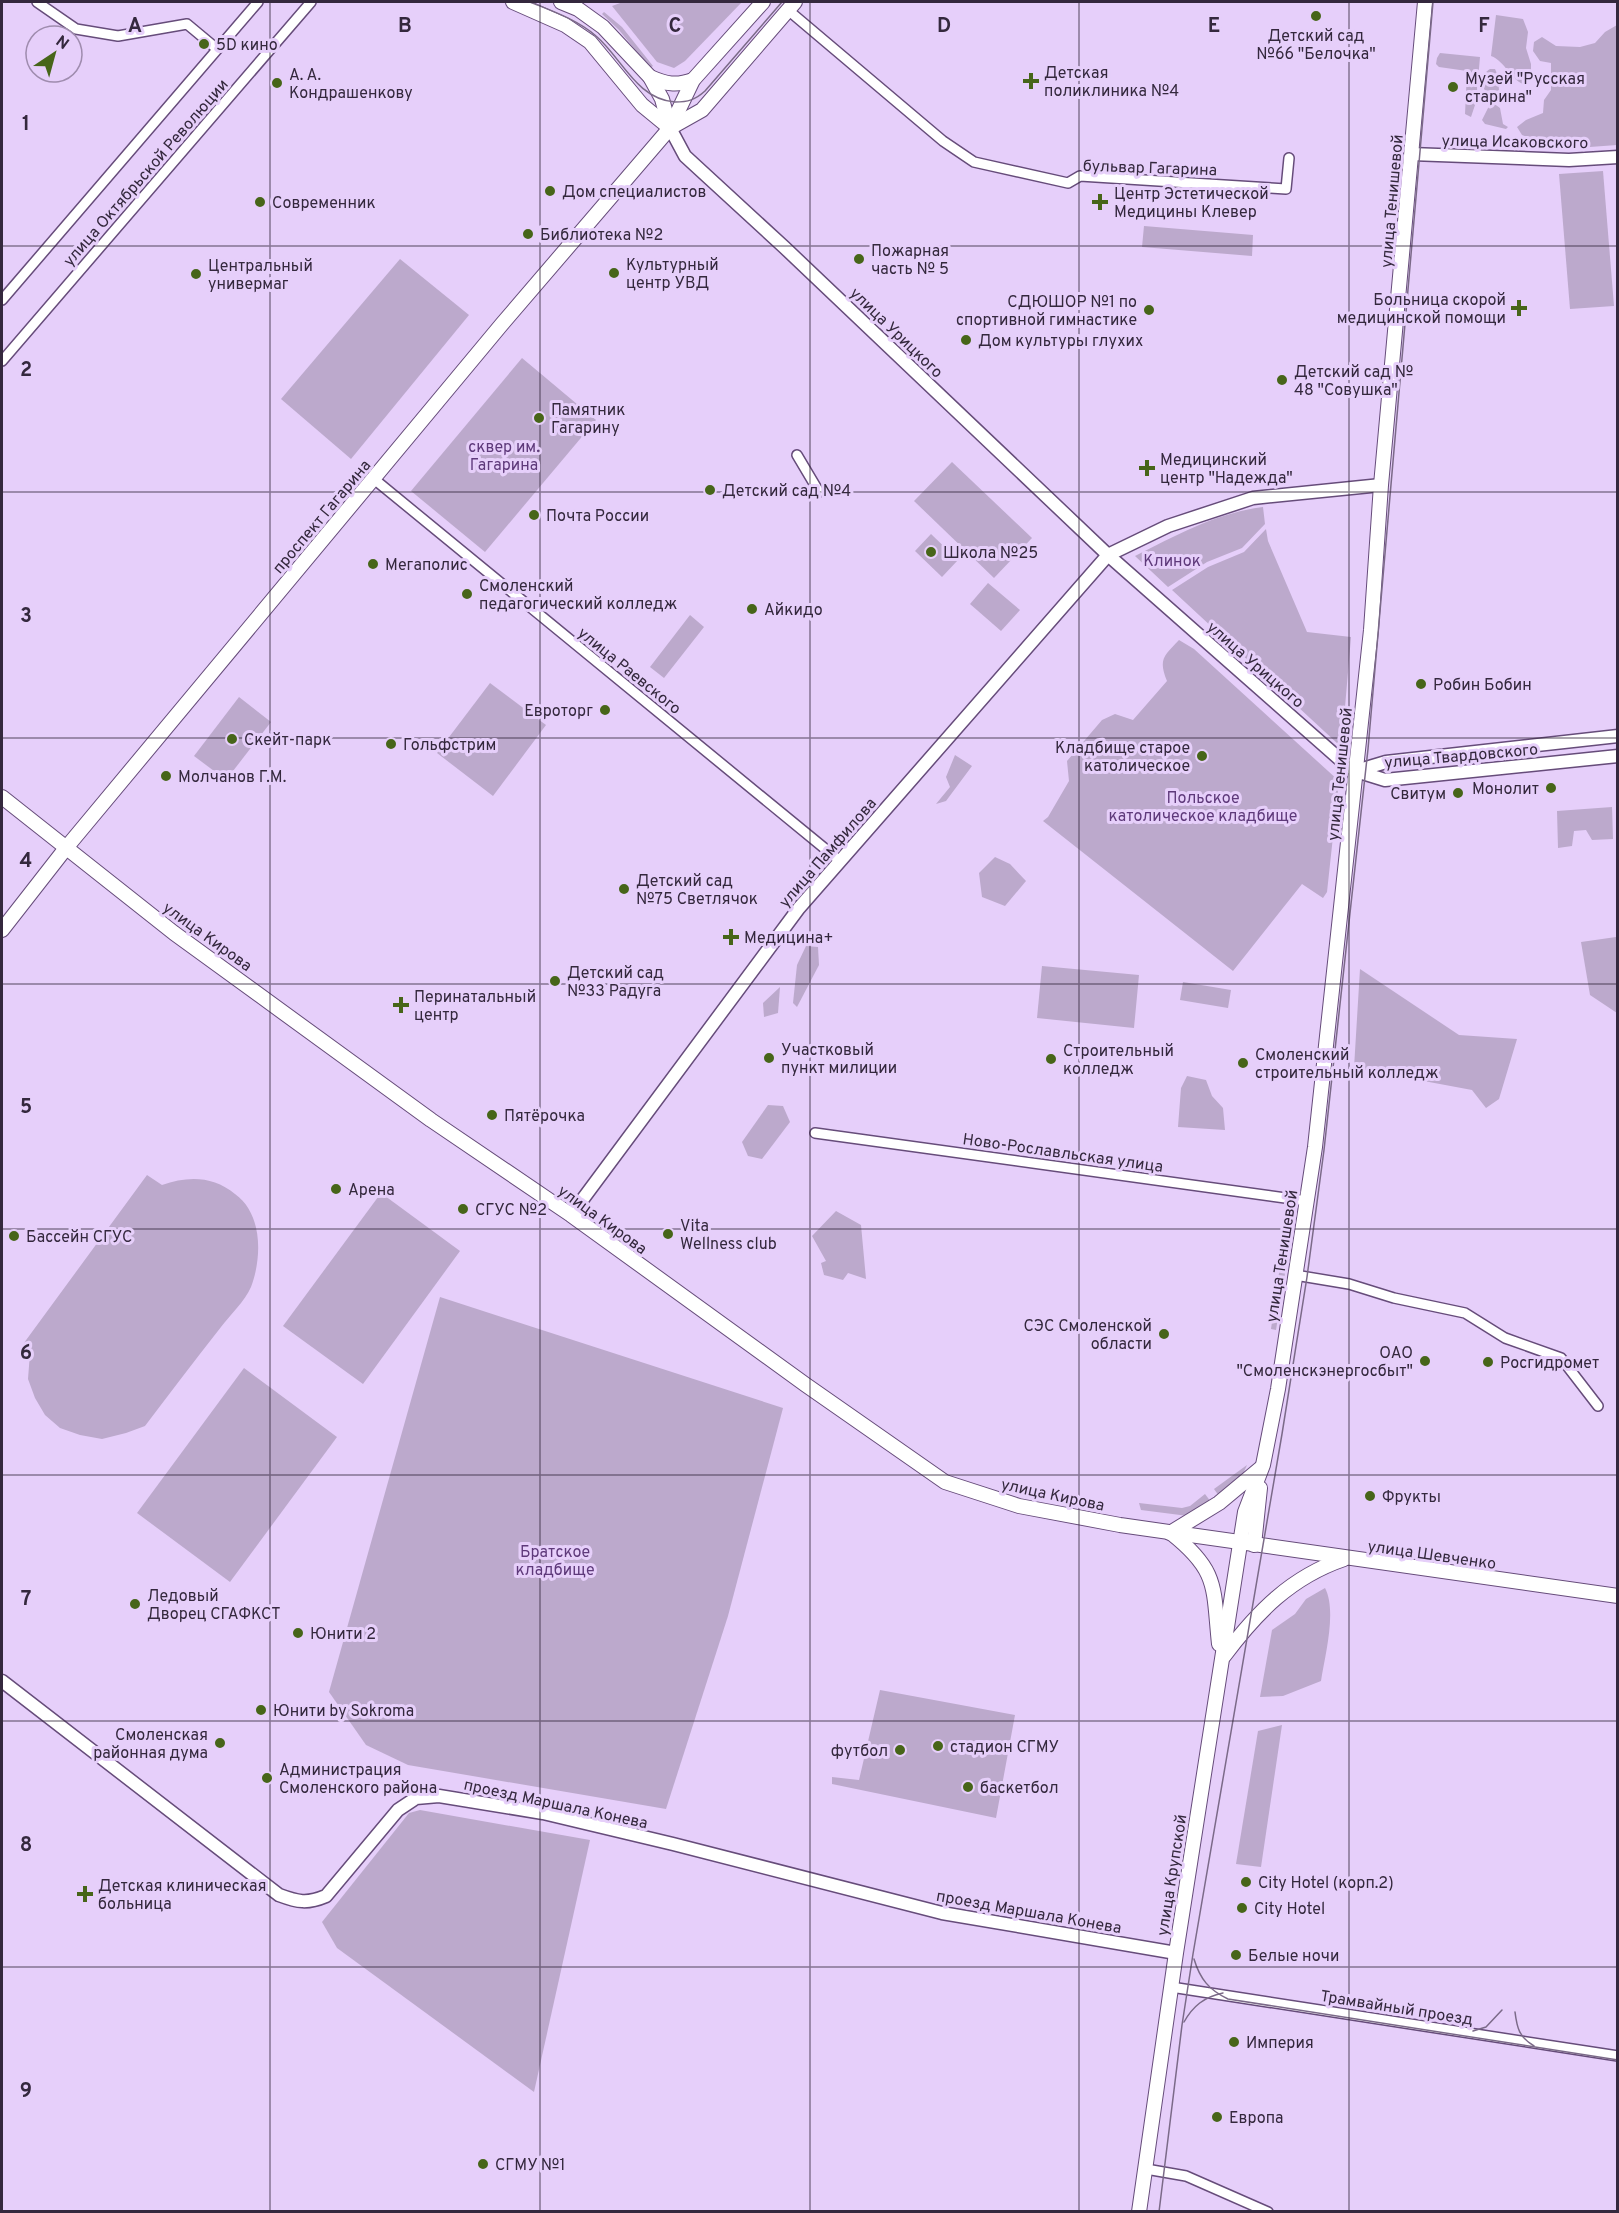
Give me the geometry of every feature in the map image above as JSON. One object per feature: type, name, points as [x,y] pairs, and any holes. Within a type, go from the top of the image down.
[{"type":"main road","points":[[513,2],[566,25],[590,42],[642,105],[670,128]]},
{"type":"main road","points":[[561,2],[578,9],[603,27],[650,77],[662,99],[670,128]]},
{"type":"main road","name":"проспект Гагарина","points":[[2,930],[66,848],[502,324],[670,128],[693,80],[763,2]]},
{"type":"main road","name":"улица Тенишевой","points":[[1248,1544],[1245,1512],[1263,1466],[1278,1389],[1317,1125],[1371,630],[1381,485],[1425,2]]},
{"type":"main road","name":"проспект Гагарина","points":[[670,128],[702,110],[792,6]]},
{"type":"main road","points":[[650,77],[664,83],[680,84],[693,80]]},
{"type":"main road","name":"улица Кирова","points":[[2,797],[174,933],[431,1120],[571,1215],[814,1391],[945,1482],[1019,1506],[1170,1533],[1248,1544]]},
{"type":"main road","points":[[1221,1661],[1214,1588],[1206,1568],[1192,1550],[1170,1533],[1219,1503],[1263,1466]]},
{"type":"main road","name":"улица Шевченко","points":[[1248,1544],[1617,1596]]},
{"type":"main road","name":"улица Крупской","points":[[1139,2211],[1221,1661],[1248,1544]]},
{"type":"main road","points":[[1221,1661],[1248,1624],[1292,1584],[1327,1565],[1346,1558]]},
{"type":"street","points":[[37,2],[76,28],[118,36],[187,24],[217,49]]},
{"type":"street","name":"улица Октябрьской Революции","points":[[2,300],[258,2]]},
{"type":"street","name":"улица Октябрьской Революции","points":[[2,362],[311,2]]},
{"type":"street","name":"бульвар Гагарина","points":[[792,6],[943,141],[974,162],[1068,183],[1080,176],[1286,189],[1289,158]]},
{"type":"street","name":"улица Урицкого","points":[[670,128],[685,156],[1108,555],[1344,763],[1356,771]]},
{"type":"street","name":"улица Исаковского","points":[[1411,154],[1589,160],[1617,157]]},
{"type":"street","points":[[797,455],[819,492]]},
{"type":"street","name":"улица Раевского","points":[[374,479],[840,861]]},
{"type":"street","points":[[1108,555],[1168,526],[1253,498],[1381,485]]},
{"type":"street","name":"улица Памфилова","points":[[571,1215],[799,908],[1108,555]]},
{"type":"street","name":"улица Твардовского","points":[[1356,771],[1386,762],[1617,736]]},
{"type":"street","name":"улица Твардовского","points":[[1356,771],[1385,780],[1617,756]]},
{"type":"street","name":"Ново-Рославльская улица","points":[[815,1132],[1306,1201]]},
{"type":"street","points":[[1295,1275],[1349,1284],[1394,1298],[1465,1313],[1505,1338],[1561,1358],[1598,1406]]},
{"type":"street","name":"проезд Маршала Конева","points":[[2,1681],[279,1895],[296,1901],[312,1902],[326,1896],[398,1810],[416,1798],[439,1796],[543,1814],[673,1844],[942,1913],[1176,1953]]},
{"type":"street","name":"Трамвайный проезд","points":[[1172,1987],[1617,2056]]},
{"type":"street","points":[[1146,2169],[1186,2176],[1268,2211]]},
{"type":"green space","points":[[623,2],[742,2],[685,61],[674,68],[657,62],[612,6]]},
{"type":"green space","points":[[604,12],[622,27],[653,66],[650,68],[619,30],[602,14]]},
{"type":"green space","points":[[1496,15],[1523,19],[1528,32],[1526,48],[1531,64],[1531,79],[1526,85],[1517,80],[1491,56]]},
{"type":"green space","points":[[1617,25],[1617,145],[1576,148],[1555,141],[1545,142],[1522,135],[1517,127],[1526,120],[1543,113],[1544,100],[1551,90],[1551,63],[1540,61],[1533,51],[1534,42],[1542,37],[1556,46],[1580,47],[1595,43],[1605,32]]},
{"type":"green space","points":[[1440,53],[1480,57],[1476,102],[1471,117],[1465,114],[1467,71],[1439,67],[1436,64]]},
{"type":"green space","points":[[1490,69],[1495,69],[1498,76],[1499,91],[1494,94],[1488,94],[1483,84],[1483,77]]},
{"type":"green space","points":[[1493,103],[1500,108],[1503,124],[1508,127],[1506,129],[1485,124],[1482,120]]},
{"type":"green space","points":[[1603,171],[1614,306],[1570,309],[1559,174]]},
{"type":"green space","points":[[1144,226],[1253,235],[1252,256],[1142,247]]},
{"type":"green space","points":[[400,259],[469,315],[351,459],[281,399]]},
{"type":"green space","name":"сквер им. Гагарина","points":[[522,358],[596,420],[485,552],[411,491]]},
{"type":"green space","points":[[952,462],[1032,538],[994,578],[914,501]]},
{"type":"green space","name":"Клинок","points":[[1263,507],[1265,524],[1242,548],[1207,562],[1168,587],[1135,556],[1213,520]]},
{"type":"green space","points":[[1266,529],[1268,541],[1307,632],[1351,637],[1342,742],[1338,744],[1172,590],[1208,567],[1244,552]]},
{"type":"green space","points":[[931,534],[958,560],[942,577],[915,551]]},
{"type":"green space","points":[[988,583],[1020,610],[1001,631],[970,604]]},
{"type":"green space","points":[[690,615],[704,627],[664,678],[650,667]]},
{"type":"green space","name":"Польское католическое кладбище","points":[[1179,640],[1194,649],[1339,781],[1327,892],[1323,898],[1302,884],[1233,971],[1043,821],[1048,817],[1069,781],[1067,761],[1102,720],[1115,714],[1133,720],[1167,681],[1163,668],[1164,658]]},
{"type":"green space","points":[[490,683],[546,725],[493,796],[437,753]]},
{"type":"green space","name":"Скейт-парк","points":[[239,697],[271,722],[226,780],[194,756]]},
{"type":"green space","points":[[955,755],[972,766],[946,801],[936,804],[950,787],[946,777]]},
{"type":"green space","points":[[1612,807],[1613,839],[1592,840],[1586,830],[1574,831],[1572,846],[1558,848],[1557,811]]},
{"type":"green space","points":[[995,857],[1010,864],[1026,881],[1005,906],[982,897],[979,873]]},
{"type":"green space","points":[[1616,937],[1617,1013],[1590,995],[1581,942]]},
{"type":"green space","points":[[806,946],[818,947],[819,965],[797,1007],[793,1003],[797,965]]},
{"type":"green space","points":[[1042,966],[1139,975],[1134,1028],[1037,1018]]},
{"type":"green space","points":[[1360,969],[1459,1035],[1517,1039],[1499,1099],[1486,1108],[1472,1090],[1354,1068]]},
{"type":"green space","points":[[1183,982],[1231,990],[1228,1008],[1180,1000]]},
{"type":"green space","points":[[780,987],[778,1013],[764,1017],[763,1003]]},
{"type":"green space","points":[[1187,1076],[1206,1080],[1212,1096],[1223,1108],[1225,1130],[1178,1127],[1181,1088]]},
{"type":"green space","points":[[768,1105],[783,1106],[790,1122],[762,1159],[748,1156],[742,1142]]},
{"type":"green space","points":[[147,1175],[162,1185],[181,1180],[200,1179],[218,1184],[235,1194],[251,1213],[258,1237],[255,1275],[245,1297],[145,1426],[102,1439],[80,1435],[60,1428],[45,1415],[28,1379],[30,1353],[21,1347]]},
{"type":"green space","points":[[381,1193],[460,1251],[363,1384],[283,1326]]},
{"type":"green space","points":[[836,1211],[861,1225],[866,1279],[848,1273],[843,1280],[824,1275],[821,1263],[826,1261],[812,1236]]},
{"type":"green space","points":[[1293,1223],[1276,1330],[1271,1329],[1286,1224]]},
{"type":"green space","name":"Братское кладбище","points":[[440,1297],[783,1408],[728,1616],[666,1809],[408,1765],[366,1745],[329,1692]]},
{"type":"green space","points":[[244,1368],[337,1437],[230,1582],[137,1513]]},
{"type":"green space","points":[[1247,1465],[1243,1474],[1219,1496],[1214,1489]]},
{"type":"green space","points":[[1205,1494],[1211,1502],[1188,1516],[1141,1510],[1139,1503],[1182,1508],[1190,1506]]},
{"type":"green space","points":[[1325,1588],[1330,1621],[1321,1681],[1283,1696],[1260,1697],[1272,1630],[1295,1614],[1306,1599]]},
{"type":"green space","name":"стадион СГМУ","points":[[880,1690],[1015,1715],[996,1818],[832,1784],[832,1777],[859,1780]]},
{"type":"green space","points":[[1282,1725],[1261,1867],[1236,1864],[1258,1731]]},
{"type":"green space","points":[[420,1810],[590,1840],[534,2092],[337,1948],[322,1922],[409,1813]]},
{"type":"tram line","points":[[530,2],[564,16],[589,30],[640,86],[650,94],[675,102],[691,100],[705,91],[782,2]]},
{"type":"tram line","points":[[1159,2212],[1193,1954],[1282,1434],[1324,1150],[1368,749],[1433,2]]},
{"type":"tram line","points":[[1194,1959],[1206,1983],[1228,1999],[1618,2060]]},
{"type":"tram line","points":[[1184,2022],[1200,2003],[1223,1993]]},
{"type":"tram line","points":[[1473,2031],[1486,2027],[1502,2010]]},
{"type":"tram line","points":[[1515,2012],[1520,2032],[1534,2046]]},
{"type":"place","name":"Детский сад №66 \"Белочка\"","points":[[1316,16]]},
{"type":"place","name":"5D кино","points":[[204,44]]},
{"type":"place","name":"Детская поликлиника №4","points":[[1031,81]]},
{"type":"place","name":"А. А. Кондрашенкову","points":[[277,83]]},
{"type":"place","name":"Музей \"Русская старина\"","points":[[1453,87]]},
{"type":"place","name":"Дом специалистов","points":[[550,191]]},
{"type":"place","name":"Современник","points":[[260,202]]},
{"type":"place","name":"Центр Эстетической Медицины Клевер","points":[[1100,202]]},
{"type":"place","name":"Библиотека №2","points":[[528,234]]},
{"type":"place","name":"Пожарная часть № 5","points":[[859,259]]},
{"type":"place","name":"Культурный центр УВД","points":[[614,273]]},
{"type":"place","name":"Центральный универмаг","points":[[196,274]]},
{"type":"place","name":"Больница скорой медицинской помощи","points":[[1519,308]]},
{"type":"place","name":"СДЮШОР №1 по спортивной гимнастике","points":[[1149,310]]},
{"type":"place","name":"Дом культуры глухих","points":[[966,340]]},
{"type":"place","name":"Детский сад № 48 \"Совушка\"","points":[[1282,380]]},
{"type":"place","name":"Памятник Гагарину","points":[[539,418]]},
{"type":"place","name":"Медицинский центр \"Надежда\"","points":[[1147,468]]},
{"type":"place","name":"Детский сад №4","points":[[710,490]]},
{"type":"place","name":"Почта России","points":[[534,515]]},
{"type":"place","name":"Школа №25","points":[[931,552]]},
{"type":"place","name":"Мегаполис","points":[[373,564]]},
{"type":"place","name":"Смоленский педагогический колледж","points":[[467,594]]},
{"type":"place","name":"Айкидо","points":[[752,609]]},
{"type":"place","name":"Робин Бобин","points":[[1421,684]]},
{"type":"place","name":"Евроторг","points":[[605,710]]},
{"type":"place","name":"Скейт-парк","points":[[232,739]]},
{"type":"place","name":"Гольфстрим","points":[[391,744]]},
{"type":"place","name":"Кладбище старое католическое","points":[[1202,756]]},
{"type":"place","name":"Молчанов Г.М.","points":[[166,776]]},
{"type":"place","name":"Монолит","points":[[1551,788]]},
{"type":"place","name":"Свитум","points":[[1458,793]]},
{"type":"place","name":"Детский сад №75 Светлячок","points":[[624,889]]},
{"type":"place","name":"Медицина+","points":[[731,937]]},
{"type":"place","name":"Детский сад №33 Радуга","points":[[555,981]]},
{"type":"place","name":"Перинатальный центр","points":[[401,1005]]},
{"type":"place","name":"Участковый пункт милиции","points":[[769,1058]]},
{"type":"place","name":"Строительный колледж","points":[[1051,1059]]},
{"type":"place","name":"Смоленский строительный колледж","points":[[1243,1063]]},
{"type":"place","name":"Пятёрочка","points":[[492,1115]]},
{"type":"place","name":"Арена","points":[[336,1189]]},
{"type":"place","name":"СГУС №2","points":[[463,1209]]},
{"type":"place","name":"Vita Wellness club","points":[[668,1234]]},
{"type":"place","name":"Бассейн СГУС","points":[[14,1236]]},
{"type":"place","name":"СЭС Смоленской области","points":[[1164,1334]]},
{"type":"place","name":"ОАО \"Смоленскэнергосбыт\"","points":[[1425,1361]]},
{"type":"place","name":"Росгидромет","points":[[1488,1362]]},
{"type":"place","name":"Фрукты","points":[[1370,1496]]},
{"type":"place","name":"Ледовый Дворец СГАФКСТ","points":[[135,1604]]},
{"type":"place","name":"Юнити 2","points":[[298,1633]]},
{"type":"place","name":"Юнити by Sokroma","points":[[261,1710]]},
{"type":"place","name":"Смоленская районная дума","points":[[220,1743]]},
{"type":"place","name":"стадион СГМУ","points":[[938,1746]]},
{"type":"place","name":"футбол","points":[[900,1750]]},
{"type":"place","name":"Администрация Смоленского района","points":[[267,1778]]},
{"type":"place","name":"баскетбол","points":[[968,1787]]},
{"type":"place","name":"City Hotel (корп.2)","points":[[1246,1882]]},
{"type":"place","name":"Детская клиническая больница","points":[[85,1894]]},
{"type":"place","name":"City Hotel","points":[[1242,1908]]},
{"type":"place","name":"Белые ночи","points":[[1236,1955]]},
{"type":"place","name":"Империя","points":[[1234,2042]]},
{"type":"place","name":"Европа","points":[[1217,2117]]},
{"type":"place","name":"СГМУ №1","points":[[483,2164]]}]
